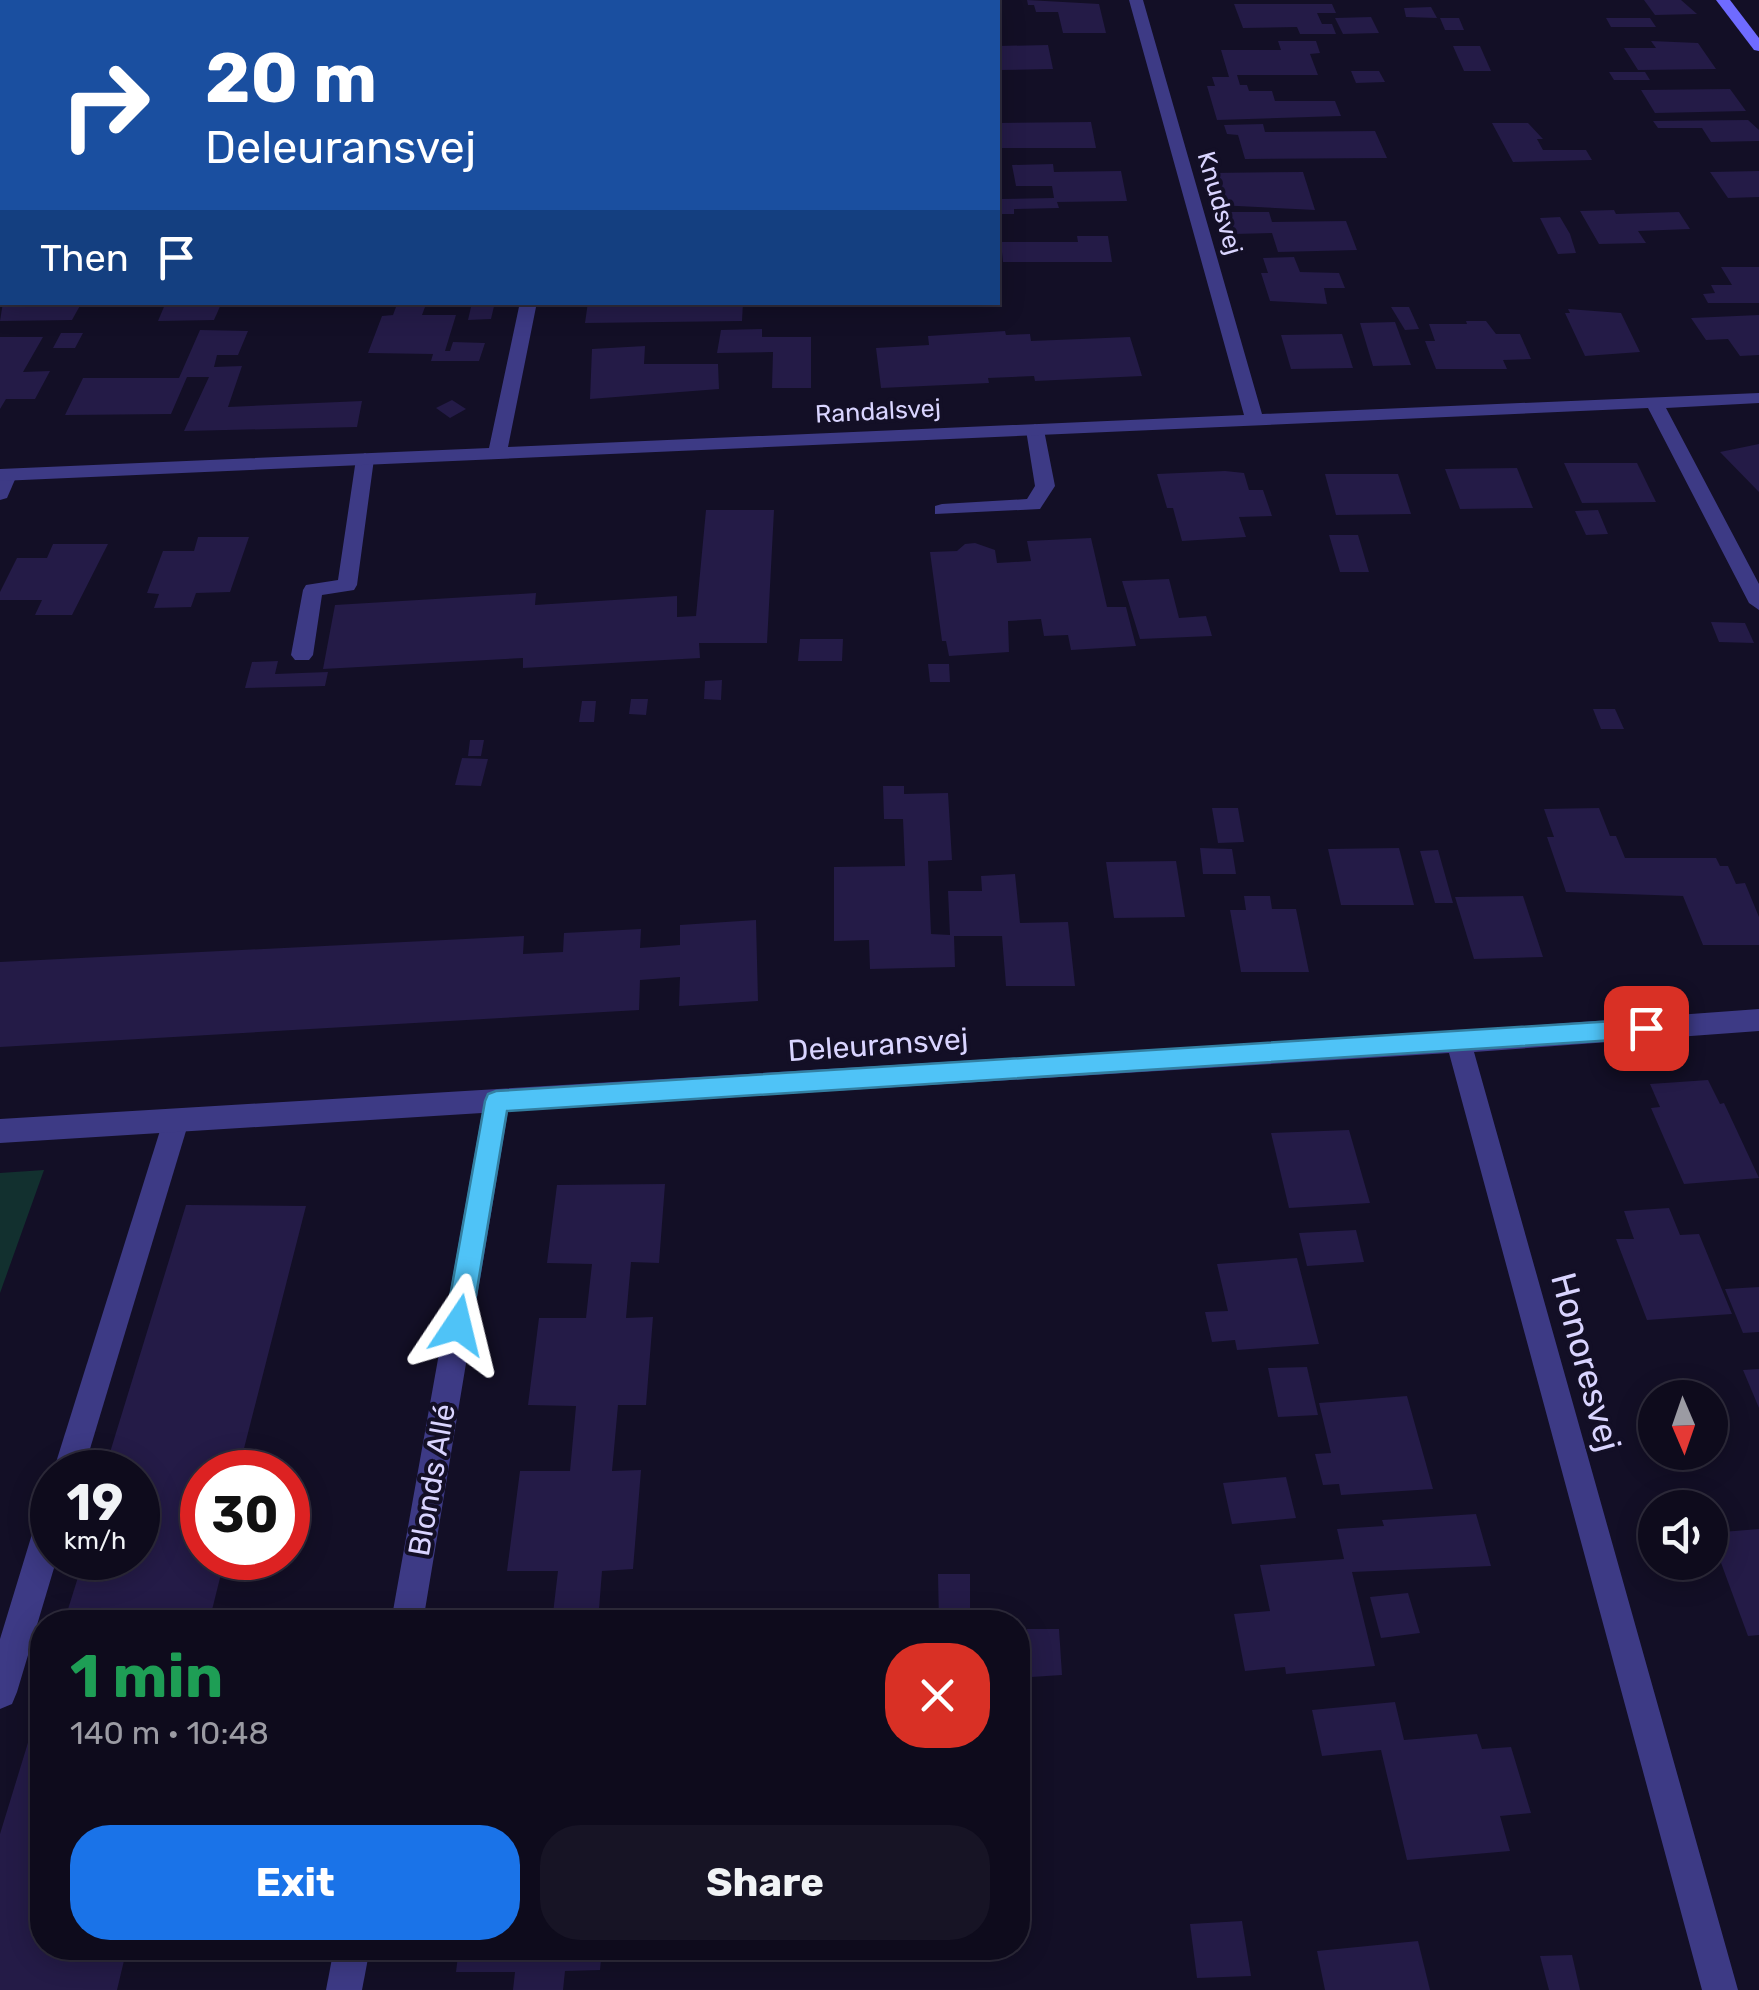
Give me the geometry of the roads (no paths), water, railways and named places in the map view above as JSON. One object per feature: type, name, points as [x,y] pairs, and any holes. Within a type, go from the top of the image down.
[{"type":"street","name":"Knudsvej","points":[[1136,0],[1255,420]]},
{"type":"street","points":[[1723,0],[1759,48]]},
{"type":"street","points":[[497,453],[528,305]]},
{"type":"street","name":"Randalsvej","points":[[2,482],[365,459],[1759,398]]},
{"type":"street","points":[[1654,402],[1759,603]]},
{"type":"street","points":[[942,510],[1033,504],[1045,486],[1035,430]]},
{"type":"street","points":[[302,655],[313,590],[347,585],[365,459]]},
{"type":"street","name":"Deleuransvej","points":[[0,1131],[1459,1042],[1759,1020]]},
{"type":"street","name":"Honoresvej","points":[[1459,1042],[1720,1990]]},
{"type":"street","name":"Blonds Allé","points":[[409,1610],[496,1101]]},
{"type":"street","points":[[75,1450],[176,1120]]},
{"type":"street","points":[[0,1692],[34,1580]]},
{"type":"street","points":[[344,1990],[350,1960]]}]
